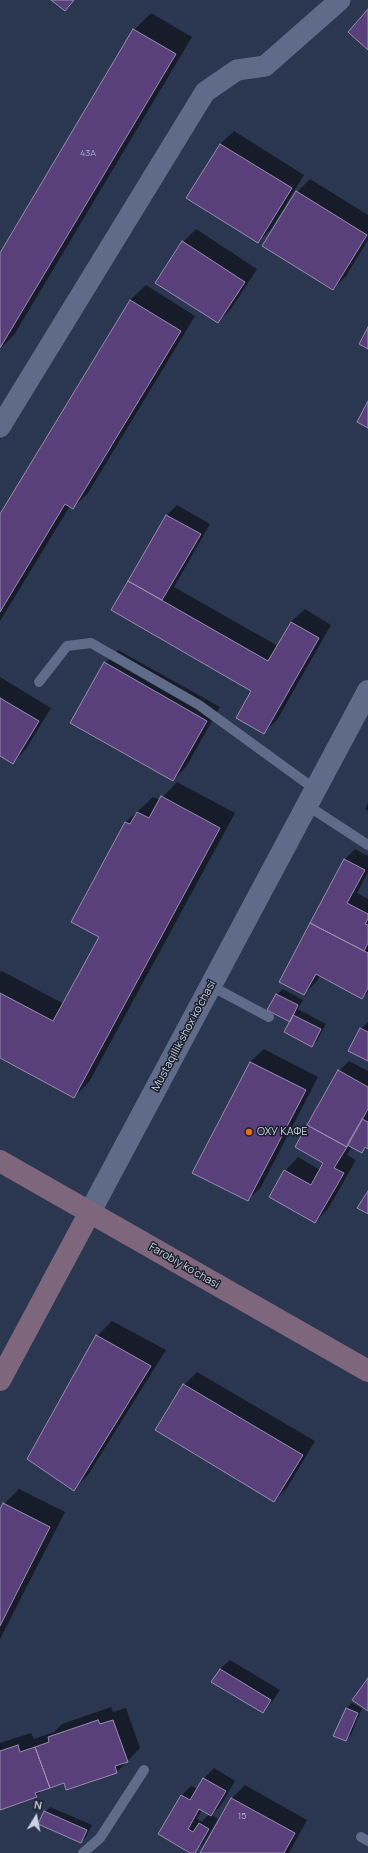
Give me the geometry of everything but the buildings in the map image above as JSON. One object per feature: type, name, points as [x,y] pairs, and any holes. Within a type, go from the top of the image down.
[{"type":"main road","name":"Farobiy ko'chasi","points":[[0,1161],[368,1371]]},
{"type":"main road","name":"Mustaqillik shox ko'chasi","points":[[0,1380],[90,1212]]},
{"type":"street","points":[[3,413],[205,92],[237,70],[265,66],[340,0]]},
{"type":"street","name":"Mustaqillik shox ko'chasi","points":[[90,1212],[368,691]]},
{"type":"lane","points":[[39,682],[67,646],[90,643],[199,705],[368,846]]},
{"type":"lane","points":[[211,986],[269,1017]]},
{"type":"lane","points":[[83,1853],[100,1838],[144,1770]]},
{"type":"place","name":"ОХУ КАФЕ","points":[[249,1132]]}]
